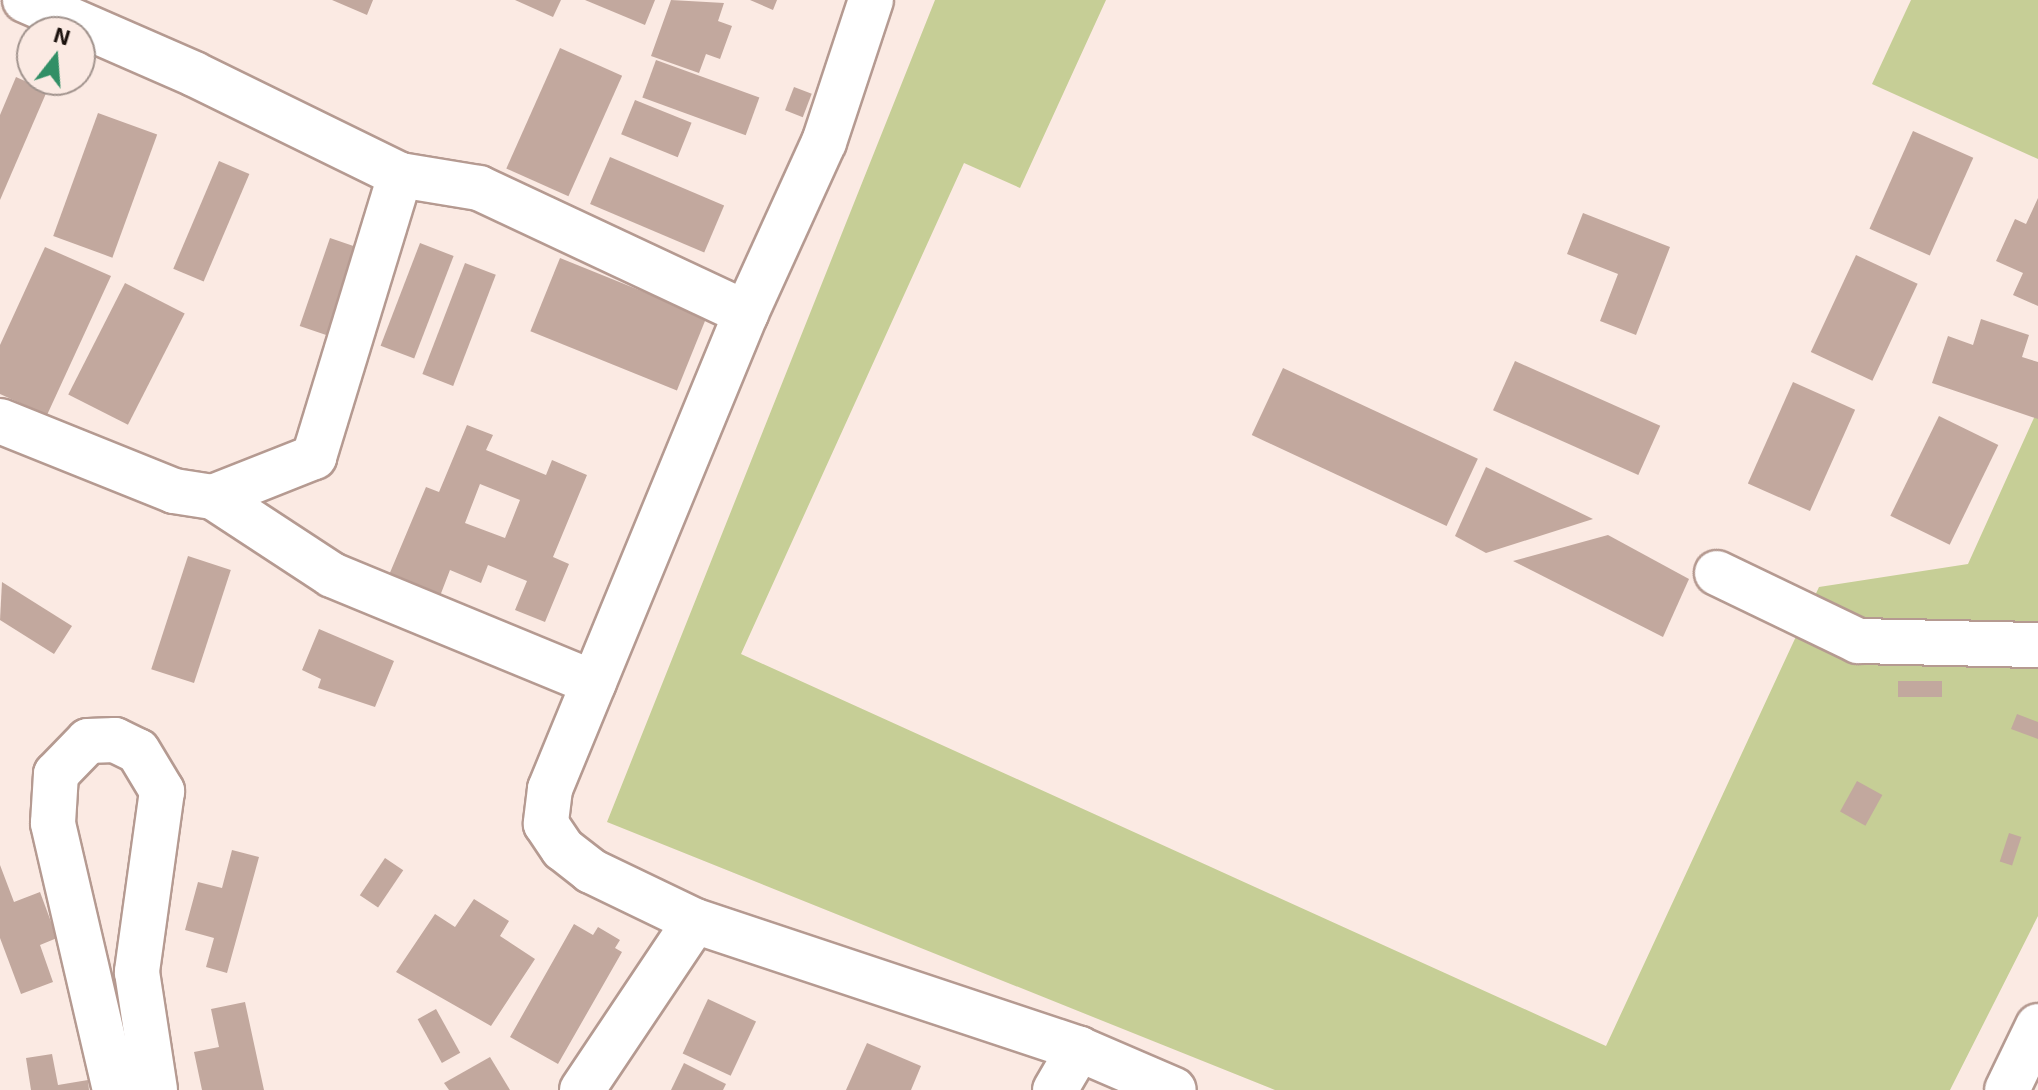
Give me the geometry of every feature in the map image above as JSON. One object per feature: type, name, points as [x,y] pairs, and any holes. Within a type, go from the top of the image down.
[{"type":"street","points":[[25,0],[180,67],[400,175],[479,188],[746,313]]},
{"type":"street","points":[[871,0],[824,142],[746,313],[550,789],[546,824],[563,849],[591,871],[695,921],[1079,1049],[1174,1090]]},
{"type":"street","points":[[213,497],[314,457],[400,175]]},
{"type":"street","points":[[0,421],[174,491],[213,497],[332,575],[594,683]]},
{"type":"street","points":[[1717,573],[1858,641],[2038,645]]},
{"type":"street","points":[[115,1090],[53,823],[56,774],[88,741],[115,740],[138,751],[162,791],[137,972],[155,1090]]},
{"type":"street","points":[[582,1090],[695,921]]},
{"type":"street","points":[[2007,1090],[2038,1026]]},
{"type":"street","points":[[1055,1090],[1079,1049]]},
{"type":"green space","points":[[935,0],[1106,0],[1020,188],[964,163],[741,654],[1606,1046],[1819,587],[1968,564],[2038,409],[2038,916],[1950,1090],[1275,1090],[607,822]]},
{"type":"green space","points":[[1911,0],[2038,0],[2038,159],[1872,84]]},
{"type":"building","points":[[332,0],[373,0],[367,15]]},
{"type":"building","points":[[515,0],[561,0],[553,17]]},
{"type":"building","points":[[585,0],[655,0],[645,25]]},
{"type":"building","points":[[671,0],[724,3],[718,21],[732,26],[720,59],[706,54],[699,73],[651,56]]},
{"type":"building","points":[[750,0],[777,0],[773,10]]},
{"type":"building","points":[[560,48],[622,76],[568,196],[506,169]]},
{"type":"building","points":[[656,60],[759,98],[746,135],[642,98]]},
{"type":"building","points":[[16,77],[16,96],[45,96],[0,200],[0,115]]},
{"type":"building","points":[[794,87],[812,94],[803,117],[785,110]]},
{"type":"building","points":[[635,100],[692,123],[678,157],[621,134]]},
{"type":"building","points":[[98,113],[157,135],[112,258],[53,236]]},
{"type":"building","points":[[1913,131],[1973,158],[1930,256],[1869,229]]},
{"type":"building","points":[[610,157],[724,205],[704,252],[590,204]]},
{"type":"building","points":[[219,161],[249,174],[204,282],[173,269]]},
{"type":"building","points":[[2038,198],[2038,306],[2013,295],[2023,273],[1996,261],[2015,219],[2026,224]]},
{"type":"building","points":[[1583,213],[1670,247],[1636,335],[1600,321],[1618,274],[1567,254]]},
{"type":"building","points":[[330,238],[359,248],[329,336],[300,326]]},
{"type":"building","points":[[420,243],[454,256],[414,359],[381,346]]},
{"type":"building","points":[[45,247],[111,276],[47,415],[0,394],[0,345]]},
{"type":"building","points":[[1856,255],[1918,284],[1872,381],[1811,352]]},
{"type":"building","points":[[560,258],[706,317],[677,390],[530,331]]},
{"type":"building","points":[[465,263],[496,275],[453,386],[422,374]]},
{"type":"building","points":[[125,283],[185,313],[128,425],[68,394]]},
{"type":"building","points":[[1981,319],[2029,335],[2022,357],[2038,362],[2038,419],[1932,383],[1948,336],[1973,345]]},
{"type":"building","points":[[1515,361],[1660,426],[1638,475],[1493,410]]},
{"type":"building","points":[[1283,368],[1478,459],[1447,526],[1252,435]]},
{"type":"building","points":[[1793,382],[1855,410],[1810,511],[1748,483]]},
{"type":"building","points":[[1939,416],[1998,445],[1950,545],[1890,516]]},
{"type":"building","points":[[467,425],[493,435],[486,450],[546,475],[552,460],[587,475],[553,557],[569,564],[545,622],[515,610],[527,581],[488,565],[481,583],[450,570],[440,596],[389,575],[426,487],[439,492]],"holes":[[[480,484],[520,500],[505,538],[465,523]]]},
{"type":"building","points":[[1486,467],[1593,519],[1486,553],[1455,536]]},
{"type":"building","points":[[1608,535],[1689,579],[1663,637],[1513,561]]},
{"type":"building","points":[[188,556],[231,570],[194,683],[151,669]]},
{"type":"building","points":[[2,582],[72,626],[54,654],[0,620]]},
{"type":"building","points":[[319,629],[394,661],[375,707],[318,688],[321,679],[302,670]]},
{"type":"building","points":[[1898,681],[1942,681],[1942,697],[1898,697]]},
{"type":"building","points":[[2017,714],[2038,722],[2038,739],[2011,729]]},
{"type":"building","points":[[1857,781],[1882,795],[1865,826],[1840,812]]},
{"type":"building","points":[[2009,833],[2021,837],[2012,866],[2000,862]]},
{"type":"building","points":[[232,850],[259,857],[227,973],[206,967],[214,938],[185,930],[198,882],[222,888]]},
{"type":"building","points":[[385,858],[403,870],[378,908],[360,895]]},
{"type":"building","points":[[0,865],[14,902],[40,892],[57,938],[40,945],[53,982],[21,994],[0,938]]},
{"type":"building","points":[[474,899],[509,921],[500,936],[535,959],[491,1026],[396,972],[435,914],[455,927]]},
{"type":"building","points":[[574,924],[593,935],[598,927],[620,940],[615,948],[622,952],[558,1064],[510,1037]]},
{"type":"building","points":[[708,999],[756,1021],[731,1076],[683,1053]]},
{"type":"building","points":[[245,1002],[264,1090],[202,1090],[194,1052],[219,1047],[211,1009]]},
{"type":"building","points":[[436,1009],[460,1053],[442,1063],[418,1019]]},
{"type":"building","points":[[867,1043],[921,1066],[911,1090],[846,1090]]},
{"type":"building","points":[[52,1054],[58,1085],[88,1080],[89,1090],[31,1090],[26,1058]]},
{"type":"building","points":[[490,1057],[510,1090],[449,1090],[444,1083]]},
{"type":"building","points":[[684,1063],[726,1084],[723,1090],[671,1090]]}]
